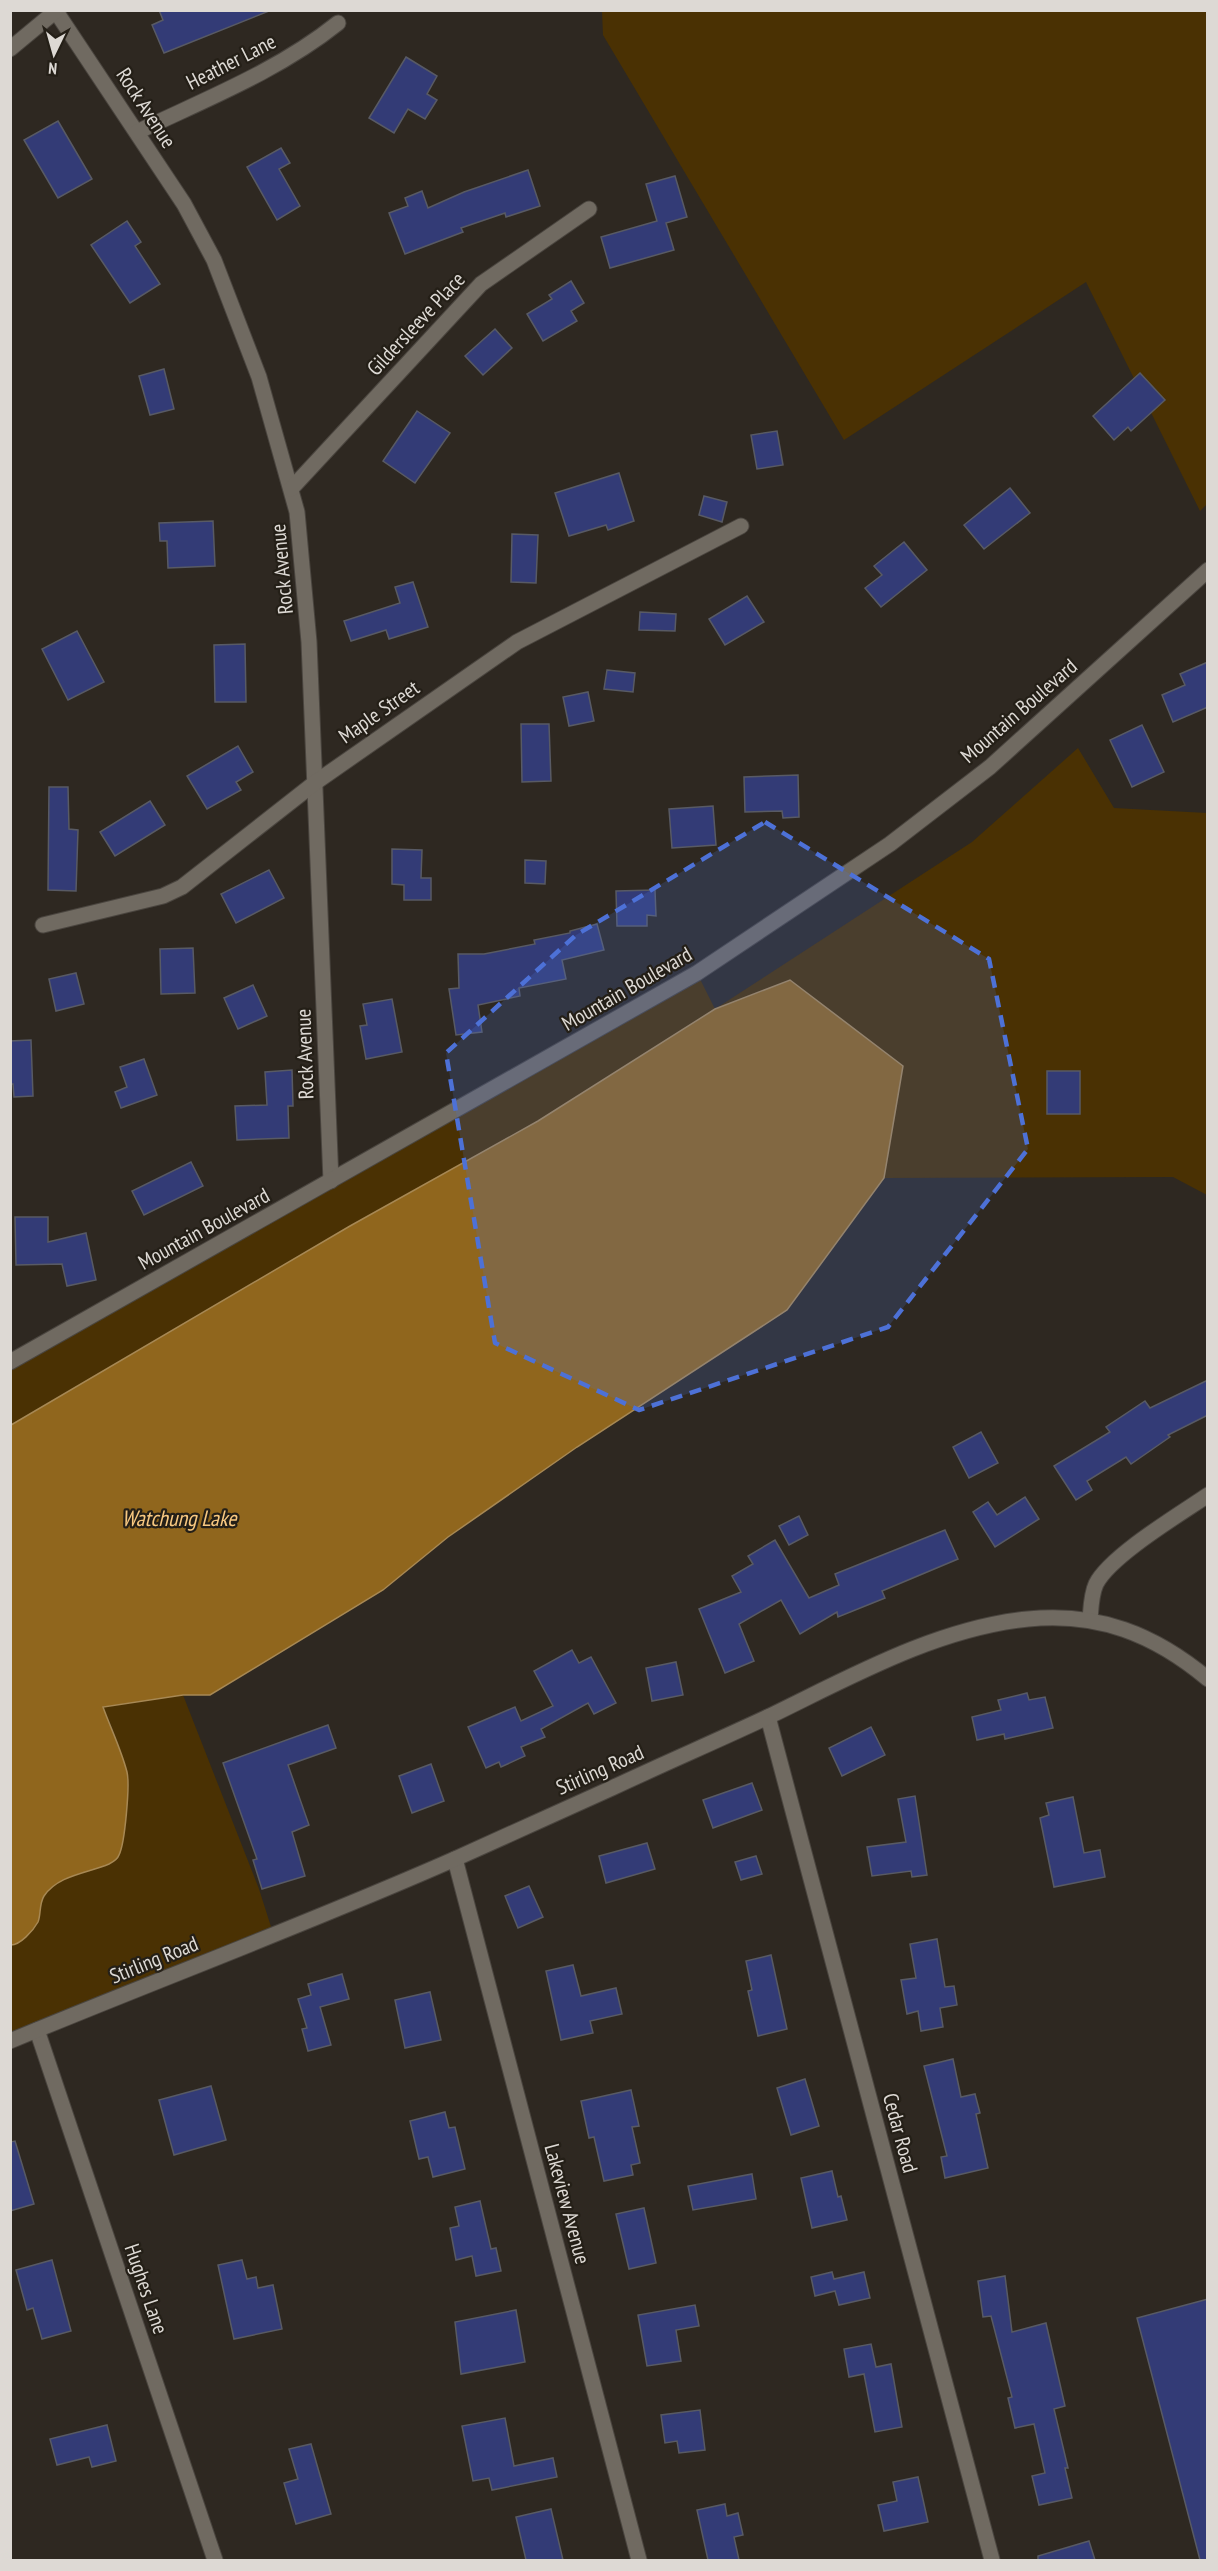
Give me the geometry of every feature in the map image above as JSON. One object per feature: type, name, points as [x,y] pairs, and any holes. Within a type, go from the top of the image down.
[{"type":"street","points":[[10,49],[57,12]]},
{"type":"street","name":"Rock Avenue","points":[[57,12],[184,204],[214,260],[259,377],[297,512],[309,642],[331,1181]]},
{"type":"street","name":"Heather Lane","points":[[137,132],[268,69],[314,42],[338,22]]},
{"type":"street","name":"Gildersleeve Place","points":[[291,489],[481,284],[589,209]]},
{"type":"street","name":"Maple Street","points":[[43,925],[163,896],[182,887],[315,782],[517,642],[741,526]]},
{"type":"street","name":"Mountain Boulevard","points":[[10,1362],[697,974],[890,844],[990,768],[1208,570]]},
{"type":"street","points":[[1090,1620],[1092,1598],[1097,1582],[1126,1551],[1208,1495]]},
{"type":"street","name":"Stirling Road","points":[[10,2041],[455,1859],[768,1717],[884,1660],[980,1628],[1057,1617],[1090,1620],[1140,1634],[1163,1646],[1208,1679]]},
{"type":"street","name":"Cedar Road","points":[[768,1717],[992,2560]]},
{"type":"street","name":"Lakeview Avenue","points":[[455,1859],[639,2560]]},
{"type":"street","name":"Hughes Lane","points":[[37,2030],[215,2560]]},
{"type":"highlighted area","points":[[765,822],[989,959],[1028,1149],[888,1327],[639,1410],[495,1343],[446,1053],[576,935]]},
{"type":"shaded area","points":[[602,11],[1207,11],[1207,504],[1200,511],[1086,282],[844,440],[603,35]]},
{"type":"shaded area","points":[[1078,748],[1114,808],[1207,813],[1207,1195],[1173,1177],[884,1178],[903,1066],[789,980],[715,1009],[972,842]]},
{"type":"shaded area","points":[[697,973],[715,1009],[538,1121],[350,1226],[11,1425],[10,1362]]},
{"type":"shaded area","points":[[183,1695],[259,1889],[273,1933],[11,2041],[10,1945],[22,1940],[36,1926],[42,1899],[50,1889],[65,1879],[111,1863],[118,1857],[121,1849],[128,1779],[103,1707]]},
{"type":"water","name":"Watchung Lake","points":[[790,980],[903,1066],[884,1178],[787,1310],[577,1447],[448,1537],[383,1590],[210,1695],[183,1695],[103,1707],[122,1755],[128,1779],[125,1827],[119,1855],[109,1864],[57,1883],[42,1899],[36,1926],[22,1940],[11,1945],[11,1425],[350,1226],[538,1121],[715,1009]]},
{"type":"building","points":[[159,10],[269,11],[164,53],[152,25],[163,20]]},
{"type":"building","points":[[406,57],[437,76],[427,94],[437,100],[425,119],[408,109],[394,133],[369,118]]},
{"type":"building","points":[[58,121],[92,179],[58,198],[24,140]]},
{"type":"building","points":[[281,148],[290,163],[279,169],[300,206],[277,220],[247,167]]},
{"type":"building","points":[[528,170],[540,206],[506,217],[505,213],[461,228],[463,232],[405,254],[389,213],[408,206],[405,198],[422,191],[428,208],[464,192]]},
{"type":"building","points":[[675,176],[687,217],[666,223],[674,250],[610,268],[601,237],[657,221],[646,184]]},
{"type":"building","points":[[127,221],[141,242],[135,246],[160,284],[130,303],[91,245]]},
{"type":"building","points":[[571,281],[584,303],[571,311],[577,321],[543,341],[527,314],[552,299],[549,295]]},
{"type":"building","points":[[495,329],[512,348],[483,375],[465,356]]},
{"type":"building","points":[[164,369],[174,409],[150,415],[139,376]]},
{"type":"building","points":[[1140,373],[1165,400],[1131,431],[1128,427],[1114,440],[1093,416]]},
{"type":"building","points":[[417,411],[450,433],[415,483],[383,461]]},
{"type":"building","points":[[777,431],[783,465],[757,469],[751,435]]},
{"type":"building","points":[[619,473],[634,521],[608,530],[606,525],[569,536],[555,493]]},
{"type":"building","points":[[1010,488],[1030,513],[984,549],[964,525]]},
{"type":"building","points":[[704,496],[727,502],[722,522],[699,515]]},
{"type":"building","points":[[213,521],[215,566],[168,568],[167,541],[160,541],[159,523]]},
{"type":"building","points":[[512,534],[538,535],[536,583],[511,582]]},
{"type":"building","points":[[904,542],[927,570],[881,607],[865,588],[882,575],[874,566]]},
{"type":"building","points":[[413,582],[428,627],[389,639],[386,630],[351,641],[344,621],[400,603],[395,587]]},
{"type":"building","points":[[747,596],[764,622],[725,645],[709,619]]},
{"type":"building","points":[[640,612],[676,614],[675,631],[639,630]]},
{"type":"building","points":[[77,631],[104,682],[68,700],[42,649]]},
{"type":"building","points":[[245,644],[246,702],[215,702],[214,645]]},
{"type":"building","points":[[1208,662],[1208,707],[1173,722],[1162,695],[1185,685],[1180,674]]},
{"type":"building","points":[[607,670],[635,673],[633,692],[604,689]]},
{"type":"building","points":[[588,692],[594,721],[569,726],[563,697]]},
{"type":"building","points":[[521,724],[549,724],[551,781],[522,782]]},
{"type":"building","points":[[1142,725],[1164,772],[1132,787],[1110,740]]},
{"type":"building","points":[[238,746],[253,772],[236,782],[241,790],[207,809],[187,776]]},
{"type":"building","points":[[798,775],[799,817],[783,818],[782,811],[745,812],[744,777]]},
{"type":"building","points":[[49,787],[68,787],[69,829],[78,830],[76,891],[48,890]]},
{"type":"building","points":[[150,801],[165,825],[115,856],[100,832]]},
{"type":"building","points":[[713,806],[716,845],[672,848],[669,809]]},
{"type":"building","points":[[392,849],[422,850],[421,878],[431,878],[431,900],[404,900],[404,885],[392,884]]},
{"type":"building","points":[[525,860],[546,861],[545,884],[525,883]]},
{"type":"building","points":[[269,870],[284,898],[236,923],[221,894]]},
{"type":"building","points":[[655,890],[656,916],[647,915],[647,926],[617,926],[616,891]]},
{"type":"building","points":[[597,924],[604,950],[562,960],[566,979],[519,988],[520,996],[478,1005],[482,1032],[456,1035],[449,989],[459,988],[458,954],[484,954],[535,944],[534,940],[570,933],[570,931]]},
{"type":"building","points":[[193,948],[195,993],[161,994],[160,949]]},
{"type":"building","points":[[76,973],[84,1004],[56,1011],[49,979]]},
{"type":"building","points":[[253,985],[267,1016],[238,1029],[224,998]]},
{"type":"building","points":[[392,999],[402,1052],[366,1059],[360,1026],[367,1025],[363,1004]]},
{"type":"building","points":[[31,1040],[33,1096],[14,1097],[13,1084],[10,1084],[10,1041]]},
{"type":"building","points":[[144,1059],[157,1095],[121,1108],[115,1092],[127,1087],[120,1067]]},
{"type":"building","points":[[292,1070],[293,1106],[288,1106],[289,1138],[237,1140],[235,1106],[267,1105],[265,1072]]},
{"type":"building","points":[[1047,1071],[1080,1071],[1080,1114],[1047,1114]]},
{"type":"building","points":[[191,1162],[203,1186],[144,1215],[132,1191]]},
{"type":"building","points":[[15,1217],[48,1217],[48,1242],[86,1233],[96,1280],[67,1286],[62,1264],[16,1265]]},
{"type":"building","points":[[1208,1380],[1208,1415],[1168,1435],[1170,1437],[1131,1464],[1126,1457],[1087,1481],[1092,1490],[1076,1500],[1054,1466],[1110,1432],[1106,1427],[1145,1401],[1150,1408]]},
{"type":"building","points":[[981,1432],[998,1463],[969,1478],[953,1447]]},
{"type":"building","points":[[1025,1497],[1039,1519],[995,1547],[973,1512],[988,1502],[997,1515]]},
{"type":"building","points":[[799,1516],[808,1535],[789,1545],[779,1526]]},
{"type":"building","points":[[945,1530],[958,1559],[882,1591],[885,1598],[838,1617],[837,1612],[800,1634],[781,1600],[739,1624],[754,1661],[725,1673],[699,1609],[741,1592],[732,1576],[753,1564],[748,1556],[775,1540],[809,1598],[839,1585],[835,1574]]},
{"type":"building","points":[[572,1650],[579,1663],[591,1657],[616,1703],[594,1714],[588,1703],[541,1729],[545,1737],[521,1747],[525,1756],[501,1767],[499,1762],[486,1768],[468,1727],[515,1707],[521,1721],[553,1706],[534,1671]]},
{"type":"building","points":[[676,1662],[683,1695],[652,1701],[646,1668]]},
{"type":"building","points":[[1027,1693],[1029,1700],[1045,1697],[1053,1728],[1005,1739],[1004,1734],[977,1740],[972,1717],[1001,1710],[998,1700]]},
{"type":"building","points":[[328,1725],[336,1748],[288,1765],[309,1825],[292,1832],[305,1876],[262,1889],[253,1860],[257,1859],[223,1763]]},
{"type":"building","points":[[871,1727],[885,1755],[842,1776],[829,1748]]},
{"type":"building","points":[[431,1764],[444,1801],[412,1813],[399,1776]]},
{"type":"building","points":[[752,1783],[762,1810],[713,1828],[703,1800]]},
{"type":"building","points":[[915,1796],[927,1875],[912,1877],[911,1871],[872,1876],[867,1847],[906,1842],[898,1799]]},
{"type":"building","points":[[1073,1797],[1084,1853],[1100,1850],[1105,1877],[1054,1887],[1040,1818],[1049,1815],[1046,1803]]},
{"type":"building","points":[[647,1843],[655,1869],[606,1883],[599,1856]]},
{"type":"building","points":[[756,1856],[762,1874],[741,1880],[735,1862]]},
{"type":"building","points":[[529,1886],[543,1917],[518,1928],[505,1896]]},
{"type":"building","points":[[937,1939],[945,1987],[954,1986],[957,2005],[940,2008],[943,2027],[921,2031],[918,2011],[907,2014],[901,1980],[916,1978],[910,1944]]},
{"type":"building","points":[[771,1955],[787,2029],[758,2036],[748,1991],[752,1990],[746,1961]]},
{"type":"building","points":[[573,1965],[581,1996],[616,1988],[622,2014],[590,2021],[593,2033],[561,2040],[546,1971]]},
{"type":"building","points":[[342,1974],[349,1999],[320,2007],[331,2045],[308,2051],[302,2029],[307,2028],[298,1999],[311,1995],[308,1984]]},
{"type":"building","points":[[430,1992],[441,2040],[405,2048],[395,2000]]},
{"type":"building","points":[[953,2059],[961,2097],[975,2094],[980,2113],[976,2114],[988,2168],[945,2178],[941,2157],[947,2156],[924,2066]]},
{"type":"building","points":[[805,2079],[819,2126],[791,2135],[777,2088]]},
{"type":"building","points":[[211,2086],[226,2140],[174,2155],[159,2100]]},
{"type":"building","points":[[631,2090],[639,2126],[632,2127],[640,2163],[631,2165],[633,2175],[604,2181],[594,2137],[589,2138],[581,2101]]},
{"type":"building","points":[[445,2112],[449,2128],[455,2127],[465,2169],[433,2177],[428,2157],[419,2159],[410,2121]]},
{"type":"building","points":[[15,2141],[34,2204],[10,2211],[10,2142]]},
{"type":"building","points":[[832,2171],[838,2197],[841,2196],[847,2220],[812,2228],[801,2178]]},
{"type":"building","points":[[752,2174],[756,2199],[693,2210],[688,2186]]},
{"type":"building","points":[[480,2201],[491,2249],[496,2248],[501,2271],[476,2276],[472,2256],[456,2260],[450,2228],[459,2226],[455,2207]]},
{"type":"building","points":[[644,2208],[656,2263],[629,2269],[616,2214]]},
{"type":"building","points":[[52,2260],[71,2331],[42,2339],[33,2308],[27,2310],[16,2270]]},
{"type":"building","points":[[242,2260],[247,2279],[256,2277],[258,2288],[273,2285],[282,2329],[234,2339],[218,2265]]},
{"type":"building","points":[[832,2272],[834,2279],[864,2272],[870,2298],[839,2305],[835,2291],[815,2296],[811,2277]]},
{"type":"building","points":[[1005,2276],[1012,2332],[1046,2323],[1065,2406],[1054,2409],[1068,2468],[1065,2468],[1072,2498],[1039,2505],[1032,2476],[1045,2473],[1034,2424],[1015,2428],[1008,2398],[1012,2397],[991,2316],[983,2317],[978,2281]]},
{"type":"building","points":[[1208,2299],[1208,2560],[1200,2560],[1137,2318]]},
{"type":"building","points":[[695,2305],[699,2326],[676,2330],[681,2361],[647,2366],[638,2315]]},
{"type":"building","points":[[516,2310],[525,2362],[461,2374],[455,2322]]},
{"type":"building","points":[[871,2344],[876,2367],[891,2364],[902,2427],[875,2432],[864,2374],[849,2377],[844,2349]]},
{"type":"building","points":[[700,2410],[705,2450],[679,2453],[677,2441],[665,2443],[661,2415]]},
{"type":"building","points":[[505,2418],[514,2466],[553,2458],[557,2477],[492,2490],[489,2478],[473,2481],[462,2426]]},
{"type":"building","points":[[107,2425],[116,2461],[92,2467],[89,2457],[57,2465],[50,2439]]},
{"type":"building","points":[[311,2444],[331,2514],[296,2524],[284,2483],[298,2479],[289,2449]]},
{"type":"building","points":[[918,2477],[928,2522],[884,2531],[878,2505],[897,2501],[893,2482]]},
{"type":"building","points":[[725,2504],[727,2516],[738,2513],[743,2535],[734,2537],[739,2560],[708,2560],[697,2510]]},
{"type":"building","points":[[551,2509],[563,2560],[526,2560],[516,2517]]},
{"type":"building","points":[[1089,2541],[1095,2560],[1038,2560],[1038,2556]]}]
